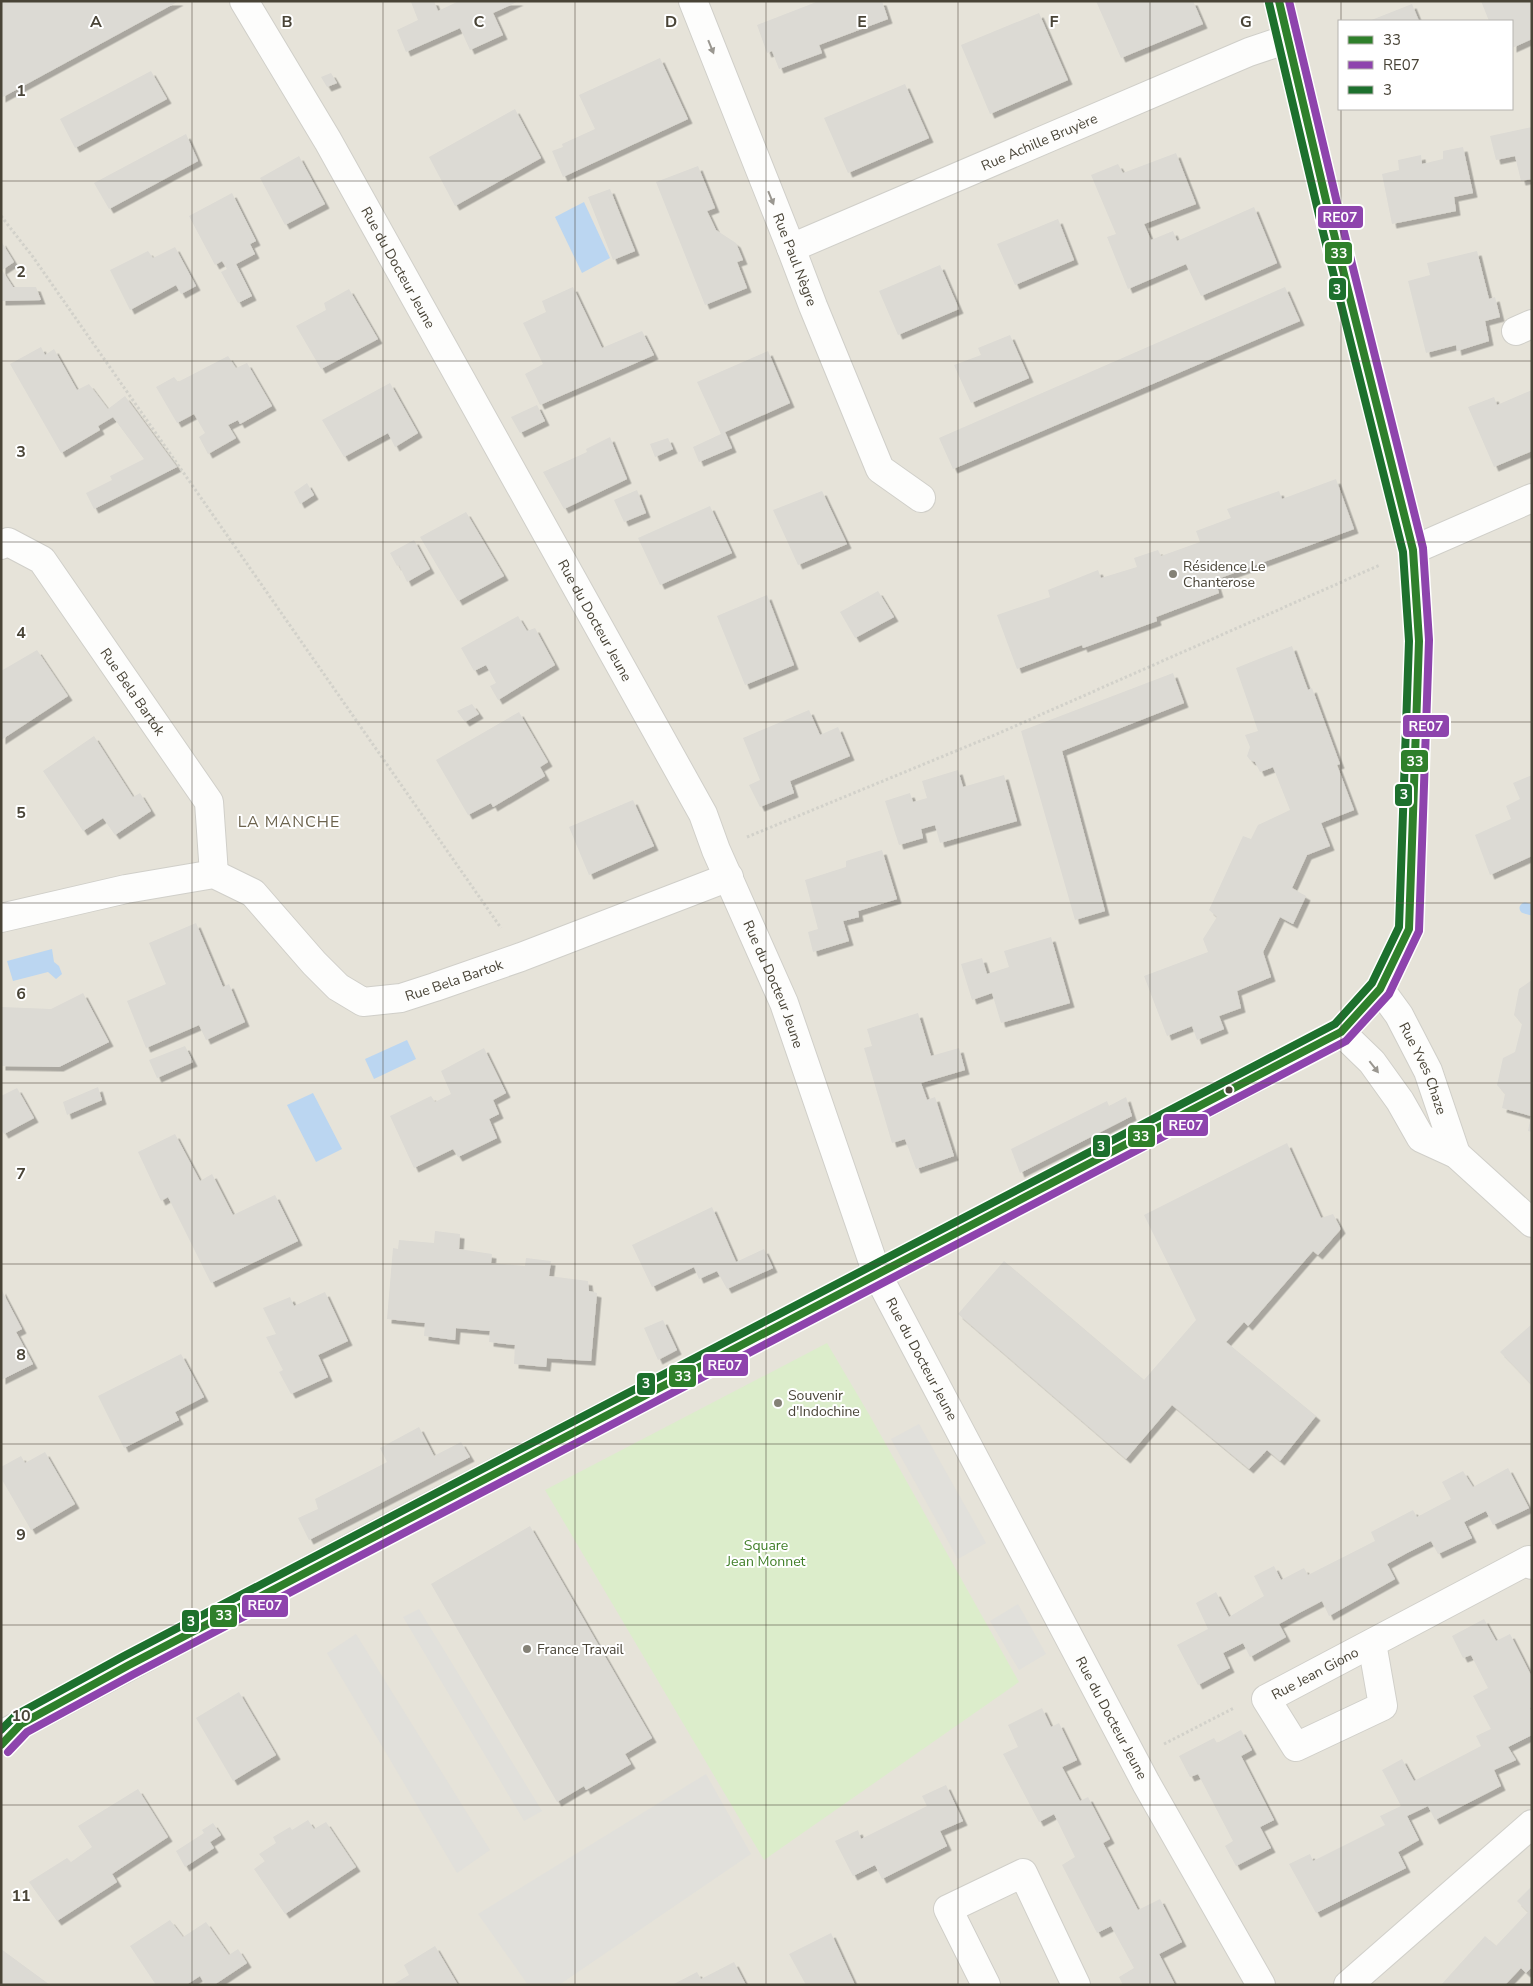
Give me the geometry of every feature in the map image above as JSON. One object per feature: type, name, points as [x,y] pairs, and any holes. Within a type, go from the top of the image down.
[{"type":"street","name":"Rue du Docteur Jeune","points":[[244,1],[328,142],[704,814],[716,850],[784,1003],[878,1274],[1134,1759],[1261,1985]]},
{"type":"street","name":"Rue Paul Nègre","points":[[693,1],[791,248],[812,306],[880,469],[922,498]]},
{"type":"street","points":[[1,1745],[11,1730],[129,1665],[338,1554],[1230,1092],[1341,1032],[1380,989],[1409,929],[1419,641],[1413,550],[1332,230],[1279,1]]},
{"type":"street","name":"Rue Achille Bruyère","points":[[791,248],[1249,52],[1288,39]]},
{"type":"street","points":[[1413,550],[1532,498]]},
{"type":"street","name":"Rue Bela Bartok","points":[[1,545],[8,542],[42,560],[209,802],[214,874],[254,893],[314,963],[338,987],[363,1002],[401,998],[521,957],[729,877]]},
{"type":"street","points":[[1,918],[126,889],[214,874]]},
{"type":"street","name":"Rue Yves Chaze","points":[[1380,989],[1399,1015],[1428,1071],[1456,1154]]},
{"type":"street","name":"Rue Yves Chaze","points":[[1341,1032],[1372,1062],[1400,1101],[1421,1138],[1456,1154],[1532,1223]]},
{"type":"street","name":"Rue Jean Giono","points":[[1372,1643],[1383,1706],[1296,1747],[1266,1700],[1372,1643],[1529,1560],[1532,1565]]},
{"type":"street","points":[[1348,1985],[1532,1824]]},
{"type":"street","points":[[986,1985],[948,1909],[1023,1873],[1076,1985]]},
{"type":"path","points":[[1,216],[33,258],[521,957]]},
{"type":"path","points":[[716,850],[997,734],[1413,550]]},
{"type":"path","points":[[1134,1759],[1234,1709],[1266,1700]]},
{"type":"shaded area","points":[[1,1],[1532,1],[1532,1985],[1,1985]]},
{"type":"shaded area","points":[[919,1424],[986,1543],[958,1559],[891,1439]]},
{"type":"shaded area","points":[[1018,1604],[1046,1654],[1019,1670],[990,1621]]},
{"type":"shaded area","points":[[419,1609],[542,1811],[524,1821],[403,1617]]},
{"type":"shaded area","points":[[356,1634],[490,1850],[457,1873],[327,1653]]},
{"type":"shaded area","points":[[706,1774],[751,1854],[559,1985],[528,1985],[478,1914]]},
{"type":"green space","name":"Square Jean Monnet","points":[[827,1343],[1019,1682],[764,1860],[545,1490]]},
{"type":"water","points":[[584,202],[610,258],[582,273],[555,217]]},
{"type":"water","points":[[52,949],[54,962],[59,966],[62,974],[56,979],[48,972],[13,981],[7,961]]},
{"type":"water","points":[[407,1040],[416,1059],[374,1079],[365,1059]]},
{"type":"water","points":[[313,1093],[342,1149],[316,1162],[287,1105]]},
{"type":"building","points":[[4,1],[179,1],[1,98],[1,3]]},
{"type":"building","points":[[434,1],[438,11],[459,1],[519,1],[493,13],[503,35],[470,50],[460,28],[406,52],[397,30],[418,20],[411,2]]},
{"type":"building","points":[[819,1],[882,1],[888,19],[819,45],[822,53],[779,69],[772,51],[767,53],[757,25]]},
{"type":"building","points":[[1096,1],[1193,1],[1203,24],[1121,58]]},
{"type":"building","points":[[1481,1],[1532,1],[1532,39],[1513,48],[1513,20],[1489,20]]},
{"type":"building","points":[[1412,4],[1419,20],[1372,20]]},
{"type":"building","points":[[1039,13],[1068,80],[990,114],[961,45]]},
{"type":"building","points":[[660,58],[688,119],[563,177],[552,151],[563,147],[562,144],[595,129],[579,95]]},
{"type":"building","points":[[151,71],[167,99],[75,148],[60,119]]},
{"type":"building","points":[[331,73],[337,83],[327,87],[321,77]]},
{"type":"building","points":[[905,84],[929,138],[848,173],[824,118]]},
{"type":"building","points":[[515,109],[541,158],[455,206],[429,157]]},
{"type":"building","points":[[1532,127],[1532,179],[1521,181],[1515,156],[1496,160],[1490,136]]},
{"type":"building","points":[[186,134],[198,161],[109,209],[94,183]]},
{"type":"building","points":[[1463,147],[1473,193],[1454,197],[1456,211],[1392,224],[1382,174],[1399,170],[1398,160],[1421,155],[1422,164],[1443,159],[1443,151]]},
{"type":"building","points":[[1176,153],[1196,204],[1144,224],[1151,240],[1173,231],[1177,241],[1254,207],[1277,263],[1201,296],[1186,264],[1128,289],[1107,237],[1116,234],[1091,175],[1118,164],[1123,173]]},
{"type":"building","points":[[299,156],[325,204],[285,225],[260,178]]},
{"type":"building","points":[[698,166],[715,208],[707,211],[716,230],[736,243],[743,260],[737,262],[747,288],[705,305],[656,182]]},
{"type":"building","points":[[610,189],[635,251],[613,260],[588,197]]},
{"type":"building","points":[[232,193],[256,241],[250,244],[255,254],[236,264],[252,296],[238,303],[221,272],[227,269],[222,261],[215,265],[189,216]]},
{"type":"building","points":[[1058,219],[1074,260],[1015,285],[997,244]]},
{"type":"building","points":[[1,241],[14,262],[2,270],[13,287],[36,287],[41,300],[1,301]]},
{"type":"building","points":[[175,247],[196,286],[181,294],[176,285],[130,310],[110,270],[148,251],[153,258]]},
{"type":"building","points":[[1477,251],[1489,299],[1495,297],[1500,317],[1485,321],[1489,341],[1457,351],[1456,345],[1426,353],[1408,281],[1430,275],[1427,263]]},
{"type":"building","points":[[940,265],[959,309],[898,335],[879,291]]},
{"type":"building","points":[[573,287],[602,348],[642,331],[654,355],[540,405],[525,374],[543,364],[523,323],[546,312],[542,301]]},
{"type":"building","points":[[1285,287],[1300,321],[953,469],[939,438]]},
{"type":"building","points":[[349,289],[378,339],[321,369],[296,326],[326,310],[324,303]]},
{"type":"building","points":[[1010,335],[1029,378],[971,403],[954,365],[981,355],[978,348]]},
{"type":"building","points":[[41,347],[45,355],[54,349],[77,390],[89,384],[108,409],[125,396],[177,467],[94,509],[86,493],[112,480],[110,476],[144,459],[113,417],[98,426],[100,430],[61,453],[10,364]]},
{"type":"building","points":[[768,351],[790,403],[725,432],[732,448],[699,462],[693,447],[721,434],[697,382]]},
{"type":"building","points":[[228,356],[236,368],[247,363],[272,406],[240,424],[238,420],[228,425],[236,438],[208,454],[199,437],[205,433],[194,414],[177,423],[156,387],[174,377],[178,382]]},
{"type":"building","points":[[390,383],[418,433],[395,447],[388,433],[344,457],[322,420]]},
{"type":"building","points":[[1532,390],[1532,451],[1494,467],[1468,407],[1494,397],[1497,405]]},
{"type":"building","points":[[537,405],[545,421],[520,433],[511,417]]},
{"type":"building","points":[[610,437],[627,479],[564,509],[543,472],[587,452],[586,449]]},
{"type":"building","points":[[668,438],[673,449],[655,457],[650,444]]},
{"type":"building","name":"Résidence Le Chanterose","points":[[1336,479],[1354,529],[1215,580],[1219,593],[1156,617],[1157,621],[1083,648],[1082,645],[1017,669],[997,615],[1050,597],[1048,590],[1098,570],[1101,578],[1137,567],[1134,558],[1158,550],[1161,556],[1200,542],[1196,531],[1231,518],[1227,509],[1279,491],[1282,499]]},
{"type":"building","points":[[307,483],[314,495],[300,504],[294,492]]},
{"type":"building","points":[[637,490],[646,513],[624,522],[614,500]]},
{"type":"building","points":[[822,491],[847,544],[798,565],[773,510]]},
{"type":"building","points":[[710,506],[732,553],[660,585],[638,538]]},
{"type":"building","points":[[466,512],[504,576],[458,601],[420,537]]},
{"type":"building","points":[[414,540],[430,569],[407,582],[399,565],[397,566],[390,553]]},
{"type":"building","points":[[878,591],[894,617],[855,638],[840,612]]},
{"type":"building","points":[[767,595],[794,665],[745,685],[717,616]]},
{"type":"building","points":[[518,616],[527,631],[535,628],[555,665],[498,700],[490,686],[496,683],[486,665],[474,671],[461,648]]},
{"type":"building","points":[[1292,646],[1308,690],[1312,688],[1340,764],[1337,765],[1354,810],[1321,823],[1330,846],[1307,855],[1292,888],[1306,896],[1293,924],[1280,917],[1263,952],[1271,977],[1237,991],[1241,1008],[1219,1016],[1224,1029],[1197,1040],[1192,1026],[1167,1036],[1144,976],[1208,952],[1203,939],[1217,917],[1209,910],[1243,836],[1251,839],[1258,825],[1290,810],[1273,767],[1260,772],[1255,762],[1247,756],[1250,747],[1245,735],[1258,731],[1236,668]]},
{"type":"building","points":[[37,650],[68,696],[1,740],[1,671]]},
{"type":"building","points":[[1173,673],[1184,703],[1062,751],[1105,911],[1075,920],[1021,731]]},
{"type":"building","points":[[472,704],[479,714],[465,722],[457,711]]},
{"type":"building","points":[[809,710],[820,735],[838,727],[850,756],[790,781],[794,793],[760,807],[749,785],[760,780],[743,738]]},
{"type":"building","points":[[519,712],[548,762],[540,767],[545,776],[493,807],[491,803],[468,815],[436,760]]},
{"type":"building","points":[[94,736],[133,797],[140,793],[151,811],[115,835],[103,818],[83,831],[43,771]]},
{"type":"building","points":[[958,770],[963,787],[1004,775],[1017,821],[940,843],[935,825],[921,829],[923,838],[899,845],[885,801],[910,793],[913,802],[927,798],[922,781]]},
{"type":"building","points":[[1532,775],[1532,856],[1490,875],[1475,835],[1511,819],[1506,806],[1520,799],[1513,783]]},
{"type":"building","points":[[633,800],[654,846],[589,875],[569,827]]},
{"type":"building","points":[[882,850],[897,899],[858,911],[859,917],[843,921],[849,941],[813,952],[808,932],[818,929],[805,880],[846,867],[846,861]]},
{"type":"building","points":[[196,923],[223,987],[229,984],[245,1022],[206,1040],[199,1025],[146,1048],[127,1001],[166,984],[149,943]]},
{"type":"building","points":[[1051,937],[1070,1003],[1001,1023],[992,993],[972,1000],[961,964],[982,958],[987,974],[1009,967],[1004,951]]},
{"type":"building","points":[[1532,980],[1532,1132],[1528,1131],[1531,1116],[1502,1108],[1505,1094],[1497,1085],[1503,1058],[1515,1052],[1522,1024],[1514,1015],[1519,989]]},
{"type":"building","points":[[83,993],[109,1042],[59,1067],[1,1066],[1,1007],[51,1009]]},
{"type":"building","points":[[918,1013],[931,1056],[959,1048],[965,1070],[921,1083],[927,1100],[935,1097],[954,1156],[916,1169],[905,1139],[892,1143],[864,1048],[872,1046],[867,1029]]},
{"type":"building","points":[[185,1046],[193,1062],[157,1078],[149,1060]]},
{"type":"building","points":[[484,1048],[506,1093],[493,1100],[499,1114],[489,1119],[497,1138],[458,1157],[453,1149],[414,1168],[390,1116],[431,1096],[435,1102],[451,1094],[441,1071]]},
{"type":"building","points":[[98,1087],[102,1100],[67,1115],[63,1102]]},
{"type":"building","points":[[17,1088],[34,1118],[4,1134],[1,1129],[1,1096]]},
{"type":"building","points":[[1126,1097],[1132,1116],[1020,1173],[1011,1149],[1107,1101],[1109,1106]]},
{"type":"building","points":[[175,1134],[200,1181],[212,1174],[233,1215],[275,1195],[298,1241],[211,1283],[168,1197],[161,1201],[138,1152]]},
{"type":"building","points":[[1287,1143],[1321,1218],[1333,1214],[1341,1229],[1318,1255],[1313,1251],[1248,1326],[1244,1322],[1226,1342],[1316,1416],[1280,1461],[1267,1450],[1249,1469],[1172,1405],[1126,1459],[958,1314],[1004,1261],[1144,1380],[1196,1320],[1144,1215]]},
{"type":"building","points":[[712,1207],[736,1262],[764,1249],[773,1268],[727,1289],[717,1271],[699,1279],[694,1267],[652,1287],[632,1245]]},
{"type":"building","points":[[435,1231],[460,1234],[459,1249],[492,1254],[491,1263],[525,1266],[526,1258],[551,1261],[549,1276],[588,1281],[589,1291],[597,1293],[591,1361],[547,1358],[546,1367],[514,1364],[515,1345],[489,1342],[490,1331],[456,1328],[455,1340],[424,1336],[425,1323],[387,1319],[393,1248],[398,1249],[399,1240],[434,1243]]},
{"type":"building","points":[[1,1289],[22,1329],[16,1332],[33,1364],[1,1380]]},
{"type":"building","points":[[325,1292],[348,1341],[318,1355],[328,1377],[291,1394],[279,1372],[283,1370],[266,1337],[276,1334],[263,1308],[290,1297],[294,1306]]},
{"type":"building","points":[[663,1320],[677,1350],[658,1360],[644,1328]]},
{"type":"building","points":[[1532,1324],[1532,1385],[1500,1352]]},
{"type":"building","points":[[181,1354],[204,1397],[175,1412],[179,1420],[124,1448],[98,1396]]},
{"type":"building","points":[[419,1427],[434,1456],[461,1442],[470,1457],[309,1540],[298,1518],[318,1509],[315,1499],[387,1462],[380,1448]]},
{"type":"building","points":[[45,1452],[75,1504],[31,1530],[1,1478],[1,1467],[21,1456],[25,1463]]},
{"type":"building","points":[[1508,1468],[1529,1508],[1493,1525],[1486,1511],[1464,1522],[1472,1538],[1438,1554],[1431,1541],[1407,1553],[1387,1564],[1395,1579],[1329,1616],[1322,1601],[1299,1613],[1279,1624],[1286,1637],[1250,1657],[1243,1643],[1223,1653],[1230,1668],[1198,1685],[1177,1645],[1208,1629],[1196,1603],[1216,1592],[1229,1617],[1264,1596],[1254,1576],[1274,1566],[1281,1580],[1304,1568],[1308,1575],[1375,1541],[1371,1532],[1413,1510],[1417,1517],[1451,1499],[1442,1482],[1463,1471],[1473,1487]]},
{"type":"building","points":[[530,1526],[652,1738],[625,1754],[631,1764],[586,1790],[584,1786],[557,1802],[431,1584]]},
{"type":"building","points":[[1484,1619],[1496,1641],[1510,1634],[1532,1677],[1532,1707],[1530,1708],[1532,1713],[1532,1735],[1508,1747],[1516,1760],[1494,1770],[1501,1786],[1435,1820],[1428,1806],[1407,1816],[1419,1840],[1398,1852],[1406,1868],[1316,1913],[1289,1864],[1310,1854],[1313,1861],[1385,1825],[1380,1816],[1401,1806],[1382,1770],[1402,1759],[1414,1781],[1481,1746],[1476,1736],[1491,1729],[1473,1696],[1488,1688],[1471,1655],[1463,1658],[1452,1636]]},
{"type":"building","points":[[239,1692],[276,1755],[233,1781],[196,1718]]},
{"type":"building","points":[[1042,1708],[1051,1727],[1059,1723],[1077,1760],[1062,1767],[1080,1801],[1088,1797],[1110,1839],[1103,1843],[1138,1910],[1160,1899],[1182,1942],[1159,1954],[1175,1985],[1123,1985],[1119,1977],[1134,1968],[1111,1926],[1097,1933],[1062,1865],[1075,1857],[1054,1814],[1039,1822],[1003,1754],[1018,1747],[1008,1725]]},
{"type":"building","points":[[1241,1730],[1252,1750],[1241,1756],[1274,1820],[1260,1827],[1271,1848],[1236,1866],[1225,1846],[1233,1841],[1198,1774],[1190,1777],[1179,1756],[1214,1738],[1217,1743]]},
{"type":"building","points":[[946,1785],[963,1821],[940,1831],[947,1846],[882,1879],[875,1865],[853,1876],[835,1841],[858,1830],[861,1839],[927,1806],[922,1796]]},
{"type":"building","points":[[138,1789],[168,1837],[112,1874],[117,1882],[57,1921],[29,1882],[67,1858],[71,1862],[92,1847],[78,1826]]},
{"type":"building","points":[[308,1820],[314,1829],[326,1822],[356,1867],[285,1914],[254,1869],[265,1861],[259,1854],[276,1843],[273,1837],[290,1827],[292,1830]]},
{"type":"building","points":[[213,1823],[221,1835],[210,1842],[214,1848],[185,1867],[176,1851],[204,1833],[202,1830]]},
{"type":"building","points":[[1532,1886],[1532,1967],[1526,1973],[1521,1968],[1505,1985],[1441,1985],[1485,1936],[1496,1946],[1528,1912],[1517,1901]]},
{"type":"building","points":[[170,1920],[183,1937],[206,1922],[229,1955],[238,1949],[247,1963],[214,1985],[205,1985],[200,1976],[186,1985],[156,1985],[130,1946]]},
{"type":"building","points":[[831,1933],[855,1985],[806,1985],[789,1954]]},
{"type":"building","points":[[435,1946],[458,1985],[392,1985],[409,1975],[404,1965]]},
{"type":"building","points":[[1,1949],[50,1985],[1,1985]]},
{"type":"building","points":[[734,1962],[746,1985],[672,1985],[697,1972],[701,1979]]},
{"type":"waterway","points":[[1525,908],[1532,910]]},
{"type":"transit line","name":"33","points":[[1,1745],[21,1724],[129,1665],[1341,1032],[1380,989],[1409,929],[1419,641],[1413,550],[1333,230],[1279,1]]},
{"type":"transit line","name":"RE07","points":[[8,1752],[27,1732],[134,1674],[1346,1041],[1389,994],[1419,931],[1429,640],[1423,548],[1343,228],[1289,1]]},
{"type":"transit line","name":"3","points":[[1,1730],[16,1715],[124,1656],[1335,1024],[1372,983],[1399,927],[1409,641],[1403,552],[1323,232],[1269,3]]},
{"type":"place","name":"Résidence Le Chanterose","points":[[1173,574]]},
{"type":"place","name":"Souvenir d'Indochine","points":[[778,1403]]},
{"type":"place","name":"France Travail","points":[[527,1649]]},
{"type":"district","name":"LA MANCHE","points":[[289,822]]}]
